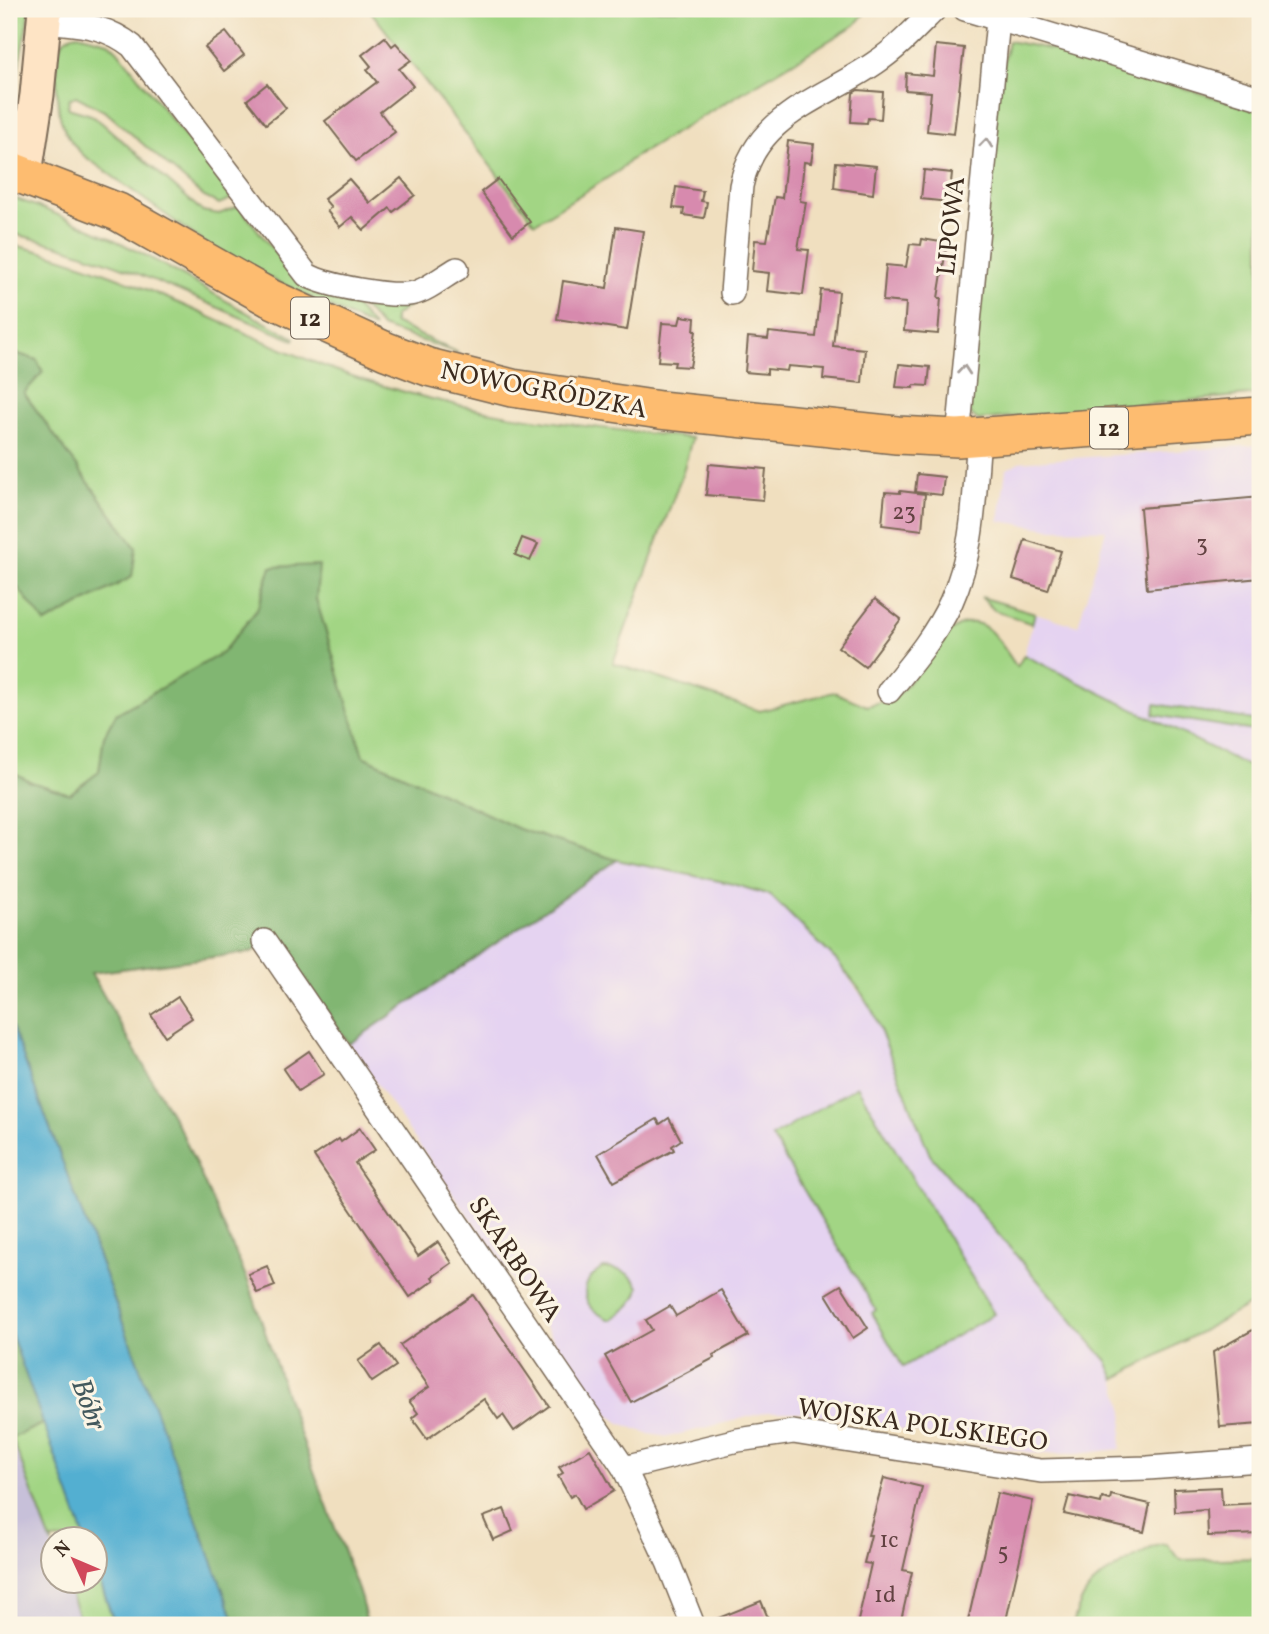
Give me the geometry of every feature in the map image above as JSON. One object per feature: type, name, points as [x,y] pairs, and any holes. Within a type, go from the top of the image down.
[{"type":"main road","name":"NOWOGRÓDZKA","points":[[45,15],[37,95],[17,172],[118,212],[307,316],[396,355],[469,379],[591,401],[660,411],[897,435],[968,438],[1260,415]]},
{"type":"street","points":[[732,293],[741,186],[744,171],[757,145],[784,118],[875,64],[935,9]]},
{"type":"street","points":[[965,9],[1260,98]]},
{"type":"street","name":"NOWOGRÓDZKA","points":[[45,15],[100,28],[118,35],[132,46],[307,275],[320,282],[341,287],[416,293],[457,269]]},
{"type":"street","name":"LIPOWA","points":[[889,691],[938,626],[956,589],[969,544],[973,517],[968,438],[998,20]]},
{"type":"street","name":"SKARBOWA","points":[[264,942],[624,1468],[668,1562],[693,1625]]},
{"type":"street","name":"WOJSKA POLSKIEGO","points":[[624,1468],[738,1440],[793,1432],[1041,1471],[1156,1468],[1260,1460]]},
{"type":"shaded area","points":[[1260,445],[1260,772],[1024,655],[1035,613],[1078,626],[1106,530],[1053,529],[999,521],[1006,470],[1019,462]]},
{"type":"shaded area","points":[[617,860],[729,883],[770,895],[836,960],[873,1012],[953,1183],[1107,1361],[1124,1412],[1120,1449],[1076,1454],[1032,1453],[804,1412],[767,1412],[669,1437],[649,1434],[620,1423],[604,1411],[349,1044]]},
{"type":"shaded area","points":[[9,1434],[45,1526],[38,1526],[38,1596],[71,1596],[82,1625],[9,1625]]},
{"type":"green space","points":[[9,9],[30,9],[9,114]]},
{"type":"green space","points":[[369,9],[868,9],[855,25],[630,160],[620,170],[535,223]]},
{"type":"green space","points":[[78,34],[108,42],[117,50],[233,198],[219,204],[204,197],[106,112],[76,96],[69,99],[68,108],[91,115],[102,123],[202,211],[219,214],[239,206],[288,269],[343,292],[374,328],[223,256],[83,155],[64,128],[58,107],[57,84],[60,46],[67,37]]},
{"type":"green space","points":[[1008,41],[1060,51],[1260,111],[1260,394],[978,420],[968,412],[996,103]]},
{"type":"green space","points":[[9,196],[76,222],[141,253],[295,338],[294,340],[118,266],[46,242],[9,233]]},
{"type":"green space","points":[[9,244],[90,267],[324,366],[415,395],[551,422],[692,438],[683,472],[613,663],[760,711],[834,692],[867,706],[897,695],[949,632],[962,625],[975,623],[992,633],[1017,667],[1024,655],[1260,772],[1260,1299],[1115,1379],[1107,1361],[930,1155],[873,1012],[859,989],[836,960],[770,895],[729,883],[617,860],[519,829],[363,756],[316,599],[318,566],[271,567],[257,610],[222,653],[116,714],[104,736],[99,772],[69,794],[31,782],[9,770],[9,576],[46,623],[71,608],[136,548],[24,393],[37,360],[9,351]]},
{"type":"green space","points":[[351,293],[415,301],[394,317],[394,323],[458,353],[381,327]]},
{"type":"green space","points":[[9,351],[37,360],[43,372],[24,393],[136,548],[132,577],[45,623],[9,576]]},
{"type":"green space","points":[[319,565],[316,599],[363,756],[519,829],[617,860],[349,1044],[273,933],[253,952],[91,973],[182,1133],[248,1281],[292,1412],[361,1598],[367,1625],[236,1625],[9,1019],[9,770],[31,782],[70,794],[99,772],[104,736],[116,714],[222,653],[257,610],[271,567]]},
{"type":"green space","points":[[981,597],[1035,613],[1032,624],[994,610]]},
{"type":"green space","points":[[1155,704],[1260,721],[1260,732],[1154,715]]},
{"type":"green space","points":[[857,1086],[994,1314],[903,1367],[872,1313],[876,1310],[772,1137]]},
{"type":"green space","points":[[603,1268],[624,1272],[632,1277],[639,1287],[632,1302],[611,1320],[594,1310],[586,1297],[588,1282]]},
{"type":"green space","points":[[9,1328],[44,1423],[12,1438],[9,1434]]},
{"type":"green space","points":[[44,1423],[80,1526],[45,1526],[12,1438]]},
{"type":"green space","points":[[1166,1544],[1181,1560],[1260,1558],[1260,1625],[1073,1625],[1082,1600],[1094,1584],[1148,1550]]},
{"type":"green space","points":[[71,1596],[105,1596],[115,1625],[82,1625]]},
{"type":"water","name":"Bóbr","points":[[9,1019],[236,1625],[115,1625],[105,1596],[108,1596],[108,1526],[80,1526],[9,1328]]},
{"type":"building","points":[[226,32],[244,55],[224,71],[205,47]]},
{"type":"building","points":[[385,37],[392,46],[396,43],[411,60],[399,69],[413,86],[380,112],[395,132],[356,161],[325,121],[377,82],[367,70],[371,66],[362,55]]},
{"type":"building","points":[[936,45],[964,48],[954,134],[927,131],[931,92],[905,90],[906,73],[933,76]]},
{"type":"building","points":[[267,84],[286,108],[266,124],[247,100]]},
{"type":"building","points":[[858,90],[883,92],[881,119],[868,118],[867,123],[851,122],[853,93]]},
{"type":"building","points":[[788,141],[814,144],[811,163],[804,162],[800,201],[806,202],[798,249],[809,250],[803,295],[767,291],[769,273],[752,271],[755,240],[767,241],[775,197],[782,198]]},
{"type":"building","points":[[836,162],[876,166],[873,194],[834,188]]},
{"type":"building","points":[[924,170],[952,173],[949,202],[921,199]]},
{"type":"building","points":[[401,178],[415,195],[393,212],[390,208],[364,230],[352,217],[340,227],[327,211],[331,207],[324,199],[349,179],[370,203]]},
{"type":"building","points":[[498,179],[530,222],[513,235],[481,192]]},
{"type":"building","points":[[676,187],[703,191],[701,201],[707,202],[704,218],[683,215],[684,209],[673,208]]},
{"type":"building","points":[[616,227],[643,231],[627,330],[557,319],[563,281],[607,288]]},
{"type":"building","points":[[922,239],[947,243],[938,298],[941,298],[938,334],[904,331],[906,303],[883,301],[886,265],[906,267],[910,244],[921,245]]},
{"type":"building","points":[[821,290],[839,292],[833,346],[865,349],[862,383],[823,379],[824,369],[788,366],[787,371],[767,369],[767,374],[745,372],[748,337],[768,339],[769,332],[816,337]]},
{"type":"building","points":[[681,316],[695,318],[696,331],[690,367],[674,366],[675,362],[658,361],[662,323],[679,324]]},
{"type":"building","points":[[899,364],[930,367],[928,386],[896,387]]},
{"type":"building","points":[[709,464],[766,469],[763,500],[706,495]]},
{"type":"building","points":[[917,474],[944,477],[942,495],[915,492]]},
{"type":"building","points":[[885,492],[925,494],[922,530],[882,525]]},
{"type":"building","points":[[1260,497],[1260,578],[1147,589],[1140,508]]},
{"type":"building","points":[[522,538],[538,544],[530,561],[515,555]]},
{"type":"building","points":[[1025,540],[1061,551],[1048,590],[1013,579]]},
{"type":"building","points":[[875,599],[901,619],[865,667],[838,647]]},
{"type":"building","points":[[178,997],[192,1018],[165,1036],[151,1015]]},
{"type":"building","points":[[309,1051],[324,1074],[298,1091],[283,1069]]},
{"type":"building","points":[[669,1118],[681,1140],[672,1146],[674,1150],[614,1182],[598,1154],[657,1119],[660,1124]]},
{"type":"building","points":[[360,1128],[375,1150],[355,1163],[418,1256],[438,1242],[452,1263],[410,1297],[314,1156]]},
{"type":"building","points":[[267,1266],[275,1286],[257,1293],[248,1274]]},
{"type":"building","points":[[841,1285],[868,1328],[853,1338],[826,1294]]},
{"type":"building","points":[[721,1290],[748,1336],[713,1355],[714,1358],[631,1402],[605,1356],[652,1330],[646,1320],[670,1306],[676,1316]]},
{"type":"building","points":[[473,1295],[549,1406],[514,1431],[503,1415],[498,1419],[484,1399],[427,1439],[412,1418],[418,1413],[409,1401],[429,1387],[400,1345]]},
{"type":"building","points":[[1260,1326],[1260,1424],[1220,1427],[1213,1352]]},
{"type":"building","points":[[381,1345],[396,1366],[372,1382],[358,1361]]},
{"type":"building","points":[[590,1449],[614,1491],[583,1509],[575,1494],[570,1497],[558,1476],[563,1473],[559,1467]]},
{"type":"building","points":[[884,1478],[922,1487],[903,1570],[912,1572],[900,1625],[857,1625],[871,1564],[864,1563],[871,1535],[868,1535]]},
{"type":"building","points":[[1221,1487],[1222,1505],[1260,1503],[1260,1534],[1208,1536],[1207,1510],[1175,1512],[1174,1489]]},
{"type":"building","points":[[997,1493],[1033,1501],[1005,1625],[967,1625]]},
{"type":"building","points":[[1111,1495],[1150,1504],[1144,1532],[1064,1514],[1069,1496],[1101,1503],[1102,1498],[1110,1500]]},
{"type":"building","points":[[504,1509],[513,1531],[493,1540],[483,1517]]},
{"type":"building","points":[[761,1601],[771,1625],[706,1623]]}]
